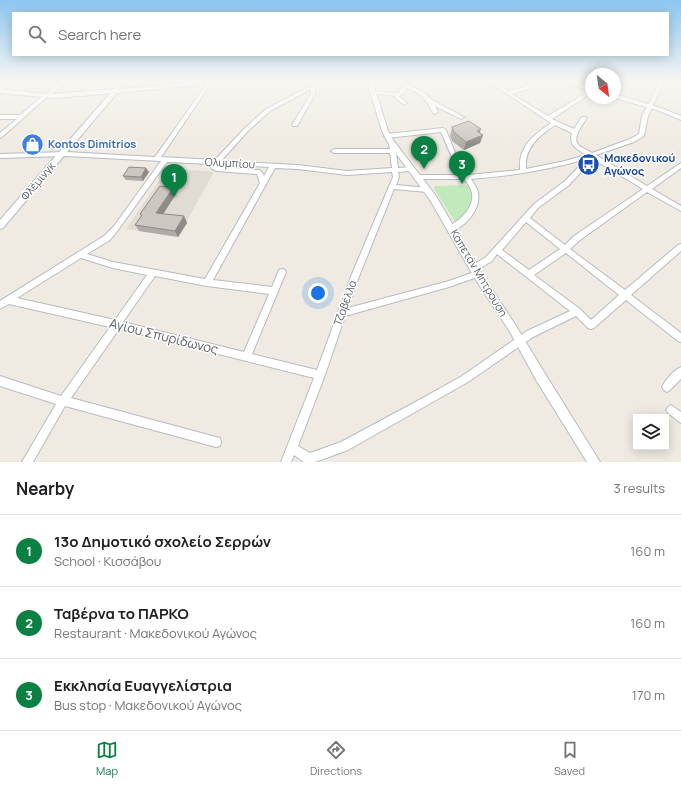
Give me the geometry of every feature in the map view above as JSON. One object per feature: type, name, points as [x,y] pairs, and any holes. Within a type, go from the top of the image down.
[{"type":"main road","name":"Φλέμινγκ","points":[[0,226],[104,104]]},
{"type":"main road","points":[[641,104],[681,118]]},
{"type":"street","points":[[0,136],[37,104]]},
{"type":"street","points":[[158,159],[194,104]]},
{"type":"street","points":[[263,183],[259,172],[214,168],[216,162],[268,110],[281,104]]},
{"type":"street","points":[[295,125],[307,104]]},
{"type":"street","name":"Καπετάν Μητρούση","points":[[377,104],[387,136],[393,148],[418,177],[452,228],[476,271],[594,462]]},
{"type":"street","points":[[432,104],[435,112]]},
{"type":"street","points":[[435,104],[462,118]]},
{"type":"street","points":[[525,104],[555,123],[575,132]]},
{"type":"street","points":[[548,119],[571,104]]},
{"type":"street","points":[[418,177],[465,178],[523,171],[550,167],[592,156],[641,136],[645,116],[650,106]]},
{"type":"street","points":[[0,117],[22,117]]},
{"type":"street","points":[[584,118],[575,132],[573,139],[575,144],[592,156],[681,209]]},
{"type":"street","points":[[523,171],[522,157],[527,147],[537,136],[555,123]]},
{"type":"street","points":[[387,136],[443,130],[465,178],[474,189],[474,202],[466,217],[452,228]]},
{"type":"street","points":[[334,151],[393,148]]},
{"type":"street","name":"Τζαβέλλα","points":[[286,462],[367,245],[396,177],[393,148]]},
{"type":"street","name":"Ολυμπίου","points":[[0,156],[61,154],[166,159],[309,168],[347,173],[410,169]]},
{"type":"street","points":[[342,313],[449,284],[476,271],[543,200],[567,183],[592,156]]},
{"type":"street","points":[[0,305],[58,267],[103,241],[113,232],[166,159]]},
{"type":"street","points":[[529,274],[577,238],[681,165]]},
{"type":"street","points":[[207,283],[273,166]]},
{"type":"street","points":[[392,187],[427,190]]},
{"type":"street","points":[[525,218],[681,338]]},
{"type":"street","points":[[497,250],[577,312],[591,325],[681,247]]},
{"type":"street","points":[[81,255],[113,265],[152,273],[207,283],[274,291]]},
{"type":"street","points":[[247,356],[282,272]]},
{"type":"street","points":[[27,462],[63,401],[152,273]]},
{"type":"street","name":"Αγίου Σπυρίδωνος","points":[[8,300],[116,324],[320,374]]},
{"type":"street","points":[[292,448],[309,461],[344,446],[465,378],[539,329],[577,312]]},
{"type":"street","points":[[667,387],[681,372]]},
{"type":"street","points":[[0,380],[63,401],[216,442]]},
{"type":"street","points":[[671,410],[681,418]]},
{"type":"shaded area","points":[[168,168],[214,172],[178,237],[126,229]]},
{"type":"green space","points":[[470,185],[473,196],[472,201],[467,211],[456,223],[434,189],[435,186]]},
{"type":"building","points":[[469,121],[481,129],[477,131],[483,135],[466,142],[454,132],[452,127]]},
{"type":"building","points":[[129,167],[146,168],[141,177],[123,176]]},
{"type":"building","points":[[160,186],[173,188],[156,213],[184,216],[175,231],[135,225],[142,215],[140,214]]},
{"type":"place","name":"Kontos Dimitrios","points":[[33,144]]},
{"type":"place","name":"Μακεδονικού Αγώνος","points":[[588,164]]},
{"type":"place","name":"Ταβέρνα το ΠΑΡΚΟ","points":[[424,169]]},
{"type":"place","name":"Εκκλησία Ευαγγελίστρια","points":[[462,184]]},
{"type":"place","name":"13ο Δημοτικό σχολείο Σερρών","points":[[174,197]]}]
